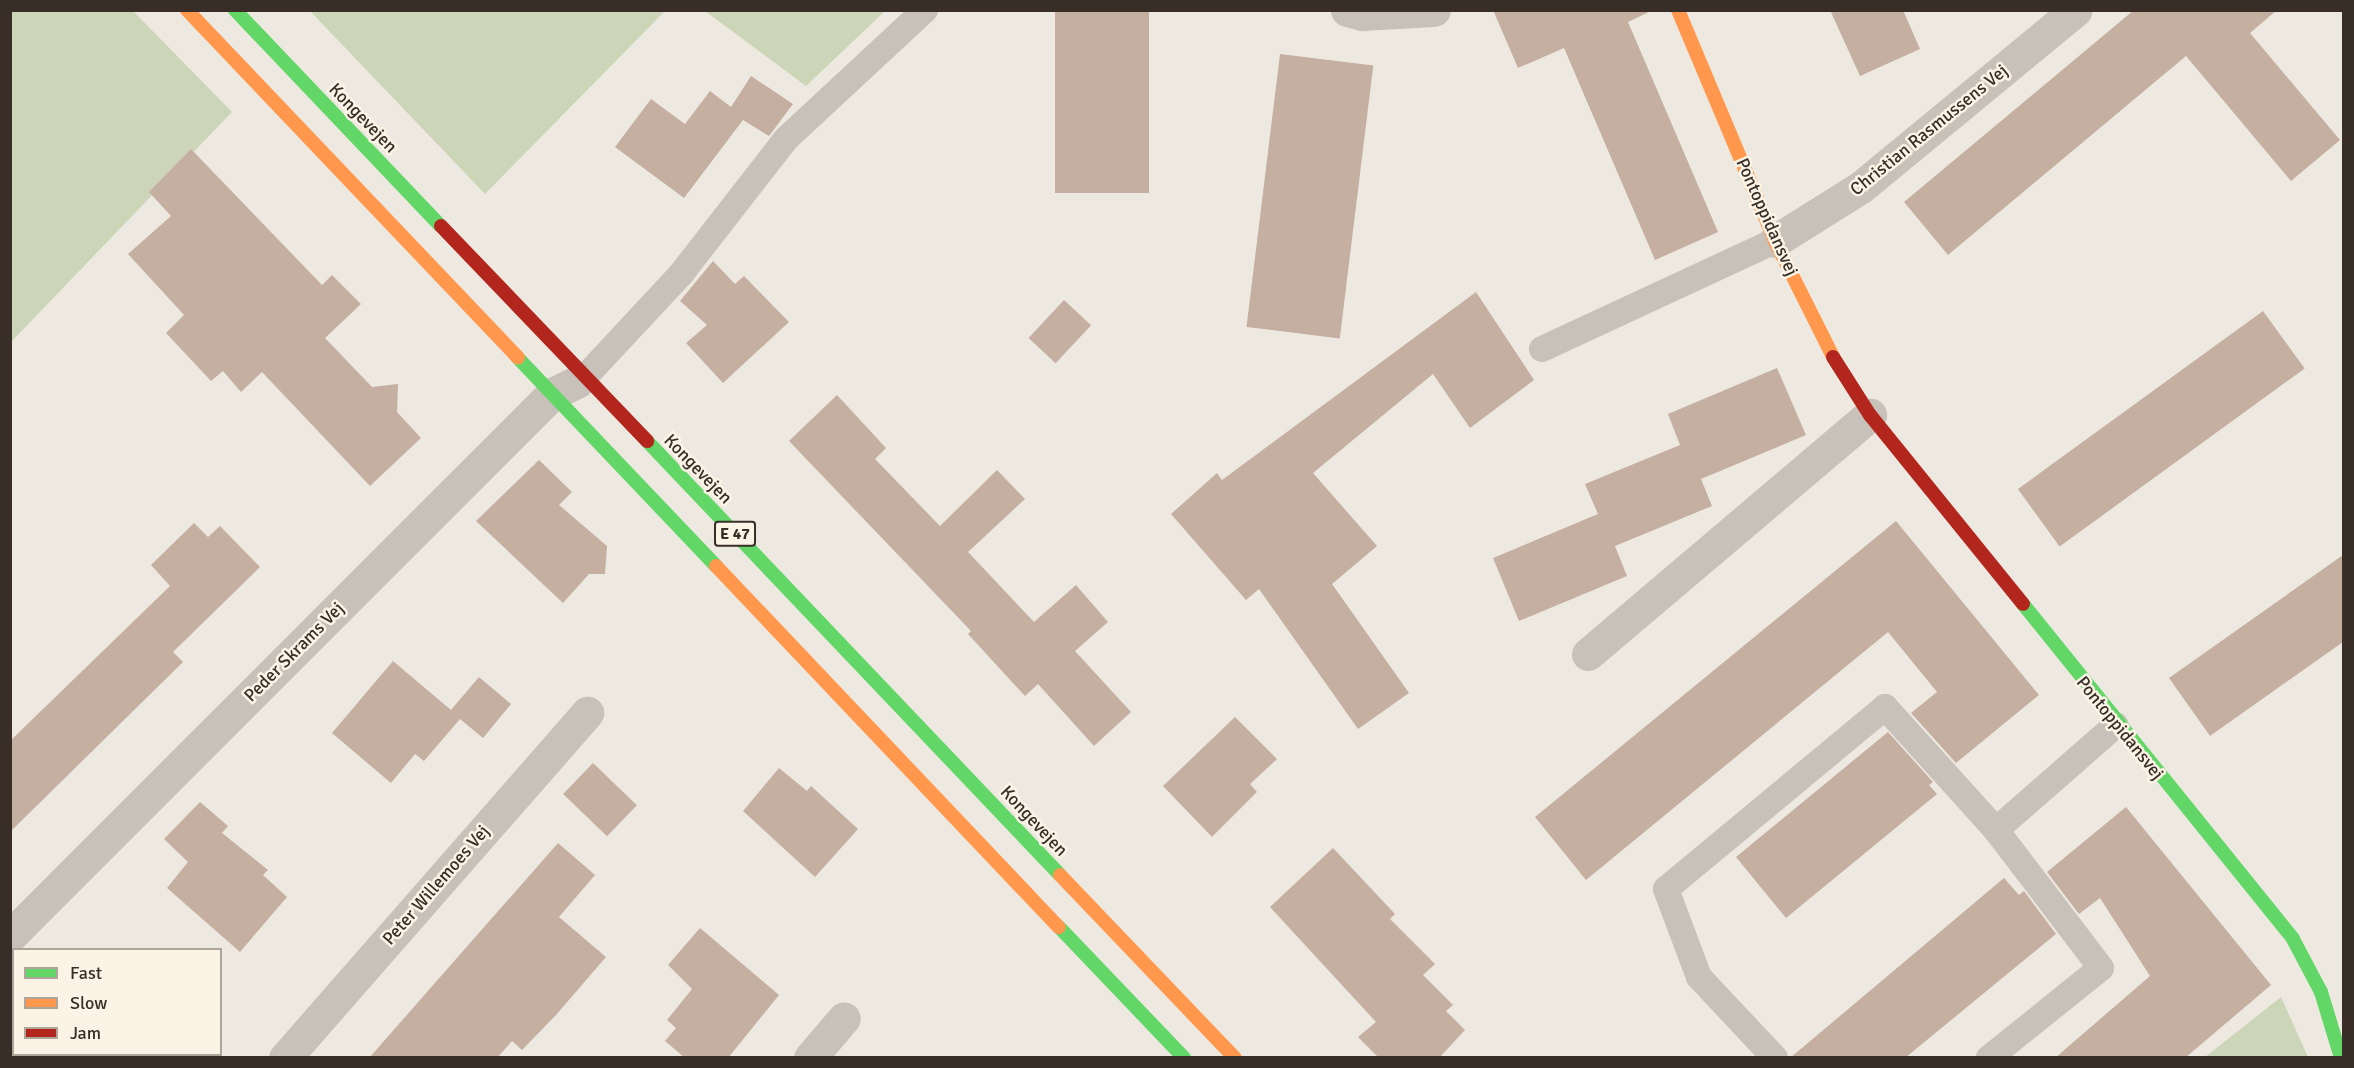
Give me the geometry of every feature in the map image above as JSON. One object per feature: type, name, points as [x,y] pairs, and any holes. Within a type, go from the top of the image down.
[{"type":"main road","name":"E 47","points":[[187,10],[1184,1058]]},
{"type":"main road","name":"Kongevejen","points":[[235,10],[1235,1058]]},
{"type":"main road","name":"Pontoppidansvej","points":[[1678,10],[1776,241],[1828,350],[1870,415],[2116,724],[2293,939],[2321,992],[2341,1058]]},
{"type":"street","points":[[1347,10],[1362,14],[1434,10]]},
{"type":"street","name":"Christian Rasmussens Vej","points":[[1776,241],[1861,187],[2076,10]]},
{"type":"street","name":"Peder Skrams Vej","points":[[10,936],[552,394],[585,377]]},
{"type":"street","points":[[1588,654],[1870,415]]},
{"type":"street","name":"Peter Willemoes Vej","points":[[285,1058],[587,713]]},
{"type":"street","points":[[810,1058],[844,1018]]},
{"type":"lane","points":[[585,377],[681,274],[786,139],[925,10]]},
{"type":"lane","points":[[1542,349],[1776,241]]},
{"type":"lane","points":[[1775,1058],[1699,976],[1666,890],[1885,707],[1996,830],[2101,968],[1989,1058]]},
{"type":"lane","points":[[1996,830],[2116,724]]},
{"type":"green space","points":[[705,10],[886,10],[806,86],[705,11]]},
{"type":"green space","points":[[11,11],[133,11],[232,112],[11,342]]},
{"type":"green space","points":[[310,11],[665,11],[485,194]]},
{"type":"green space","points":[[2281,997],[2308,1057],[2205,1057]]},
{"type":"building","points":[[1055,10],[1149,10],[1149,193],[1055,193]]},
{"type":"building","points":[[1493,10],[1653,10],[1628,22],[1718,232],[1655,260],[1564,48],[1518,68]]},
{"type":"building","points":[[1830,10],[1903,10],[1920,49],[1860,76]]},
{"type":"building","points":[[2134,10],[2277,10],[2250,33],[2340,140],[2291,181],[2186,56],[1948,255],[1904,202]]},
{"type":"building","points":[[1280,54],[1373,65],[1340,338],[1246,327]]},
{"type":"building","points":[[751,76],[793,104],[769,136],[743,120],[684,198],[615,147],[651,99],[685,124],[710,91],[731,107]]},
{"type":"building","points":[[191,149],[322,285],[332,275],[361,304],[325,338],[372,387],[398,384],[397,412],[421,438],[370,486],[262,372],[241,392],[223,371],[211,381],[166,333],[184,315],[128,254],[171,216],[149,192]]},
{"type":"building","points":[[713,261],[735,284],[744,276],[789,322],[723,383],[686,343],[707,325],[680,301]]},
{"type":"building","points":[[1476,292],[1534,380],[1470,428],[1433,374],[1313,473],[1377,546],[1332,584],[1409,693],[1358,729],[1259,589],[1246,600],[1171,514],[1217,473],[1222,480]]},
{"type":"building","points":[[1064,300],[1091,325],[1056,363],[1029,338]]},
{"type":"building","points":[[2263,311],[2305,368],[2060,547],[2018,489]]},
{"type":"building","points":[[1777,368],[1806,435],[1701,479],[1712,506],[1615,546],[1627,576],[1519,621],[1493,558],[1598,514],[1585,484],[1680,445],[1668,414]]},
{"type":"building","points":[[837,395],[886,448],[875,459],[940,526],[997,470],[1025,499],[968,552],[1034,622],[1076,585],[1108,622],[1075,651],[1131,712],[1094,746],[1038,684],[1025,696],[968,634],[971,631],[789,441]]},
{"type":"building","points":[[539,460],[572,492],[559,505],[607,546],[605,574],[589,574],[563,603],[476,521]]},
{"type":"building","points":[[1896,521],[2039,695],[1956,763],[1911,713],[1937,692],[1888,632],[1586,880],[1535,817]]},
{"type":"building","points":[[194,523],[208,537],[220,526],[260,567],[173,652],[183,662],[10,832],[10,741],[170,586],[151,565]]},
{"type":"building","points":[[2343,555],[2343,642],[2210,736],[2169,678]]},
{"type":"building","points":[[393,661],[451,710],[479,677],[511,704],[483,738],[460,719],[424,761],[415,754],[391,783],[332,733]]},
{"type":"building","points":[[1235,717],[1277,759],[1250,784],[1257,792],[1212,837],[1163,786]]},
{"type":"building","points":[[1888,732],[1933,782],[1929,785],[1937,794],[1786,918],[1736,857]]},
{"type":"building","points":[[593,763],[637,805],[607,836],[563,794]]},
{"type":"building","points":[[779,768],[807,791],[811,786],[858,829],[815,877],[743,811]]},
{"type":"building","points":[[200,802],[228,826],[222,833],[268,870],[263,875],[287,897],[240,952],[167,888],[188,862],[164,839]]},
{"type":"building","points":[[2126,807],[2271,985],[2185,1058],[2055,1058],[2150,976],[2100,898],[2079,914],[2047,872]]},
{"type":"building","points":[[558,843],[595,875],[559,917],[606,957],[556,1015],[522,1050],[512,1041],[497,1058],[369,1058]]},
{"type":"building","points":[[1333,848],[1395,914],[1390,919],[1435,964],[1423,975],[1453,1005],[1446,1011],[1465,1030],[1439,1058],[1379,1058],[1358,1037],[1376,1022],[1270,907]]},
{"type":"building","points":[[2004,878],[2019,895],[2024,891],[2056,934],[1905,1058],[1790,1058]]},
{"type":"building","points":[[700,928],[779,995],[728,1058],[685,1058],[665,1041],[676,1028],[667,1020],[692,989],[668,965]]},
{"type":"traffic: fast","points":[[235,10],[441,226]]},
{"type":"traffic: fast","points":[[518,358],[716,566]]},
{"type":"traffic: fast","points":[[647,441],[1060,875]]},
{"type":"traffic: fast","points":[[2023,604],[2293,939],[2321,992],[2341,1058]]},
{"type":"traffic: fast","points":[[1059,927],[1184,1058]]},
{"type":"traffic: slow","points":[[187,10],[518,358]]},
{"type":"traffic: slow","points":[[1678,10],[1775,241],[1833,357]]},
{"type":"traffic: slow","points":[[716,566],[1059,927]]},
{"type":"traffic: slow","points":[[1060,875],[1235,1058]]},
{"type":"traffic: jam","points":[[441,226],[647,441]]},
{"type":"traffic: jam","points":[[1833,357],[1870,415],[2023,604]]}]
